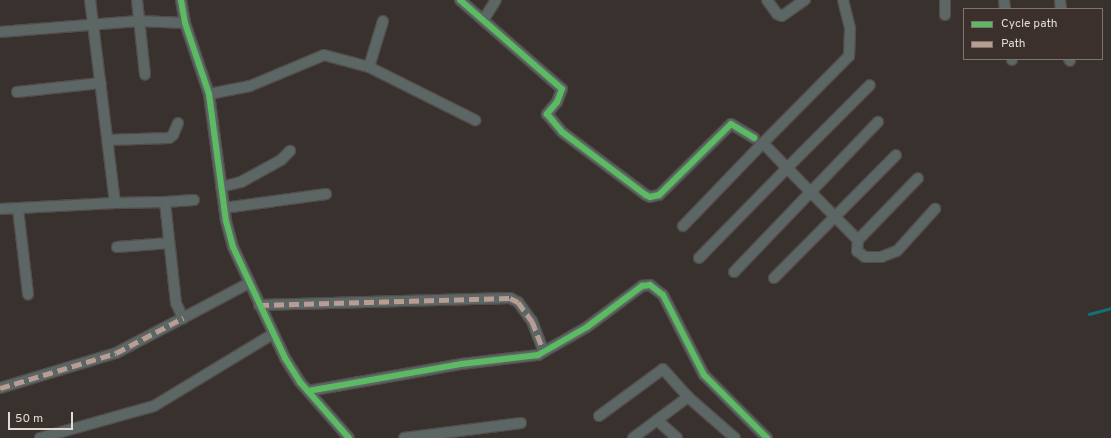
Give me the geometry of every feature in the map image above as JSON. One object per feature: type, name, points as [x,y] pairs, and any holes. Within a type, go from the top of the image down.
[{"type":"street","points":[[90,0],[115,203]]},
{"type":"street","points":[[136,0],[145,75]]},
{"type":"street","points":[[181,0],[184,23],[209,94],[224,208],[233,247],[273,334],[308,391],[349,438]]},
{"type":"street","points":[[460,0],[484,19],[562,89],[557,102],[547,114],[558,128],[650,197],[660,195],[731,124],[754,138]]},
{"type":"street","points":[[484,19],[496,0]]},
{"type":"street","points":[[767,0],[777,14],[782,16],[805,0]]},
{"type":"street","points":[[683,226],[849,56],[850,29],[843,0]]},
{"type":"street","points":[[945,0],[945,15]]},
{"type":"street","points":[[369,67],[384,21]]},
{"type":"street","points":[[0,32],[139,22],[184,23]]},
{"type":"street","points":[[209,94],[250,86],[320,56],[369,67],[475,120]]},
{"type":"street","points":[[17,92],[100,83]]},
{"type":"street","points":[[699,258],[870,85]]},
{"type":"street","points":[[734,272],[878,122]]},
{"type":"street","points":[[108,140],[169,138],[173,135],[178,123]]},
{"type":"street","points":[[763,143],[858,240]]},
{"type":"street","points":[[221,186],[241,182],[281,160],[290,151]]},
{"type":"street","points":[[774,278],[896,154]]},
{"type":"street","points":[[918,178],[858,240],[857,251],[865,257],[893,253],[901,248],[935,209]]},
{"type":"street","points":[[224,208],[326,194]]},
{"type":"street","points":[[0,209],[194,200]]},
{"type":"street","points":[[164,202],[176,303],[183,318]]},
{"type":"street","points":[[18,209],[28,294]]},
{"type":"street","points":[[117,247],[169,243]]},
{"type":"street","points":[[0,388],[116,353],[249,283]]},
{"type":"street","points":[[308,391],[361,380],[480,361],[530,357],[544,352],[587,327],[642,286],[650,285],[663,295],[704,375],[767,438]]},
{"type":"street","points":[[259,306],[510,298],[518,302],[532,321],[544,352]]},
{"type":"street","points":[[40,438],[154,406],[273,334]]},
{"type":"street","points":[[598,416],[663,369],[688,397],[735,438]]},
{"type":"street","points":[[633,438],[688,397]]},
{"type":"street","points":[[657,420],[677,438]]},
{"type":"street","points":[[404,438],[521,423]]},
{"type":"waterway","points":[[1089,314],[1111,308]]},
{"type":"marked path","points":[[259,305],[510,298],[518,302],[532,321],[544,352]]},
{"type":"marked path","points":[[0,388],[116,353],[183,318]]},
{"type":"cycle path","points":[[181,0],[185,23],[209,94],[226,221],[233,247],[285,358],[300,382],[349,438]]},
{"type":"cycle path","points":[[460,0],[562,89],[557,102],[547,114],[562,132],[650,197],[659,195],[731,124],[754,138]]},
{"type":"cycle path","points":[[308,391],[461,364],[538,355],[587,327],[642,286],[650,285],[663,295],[704,375],[767,438]]}]
